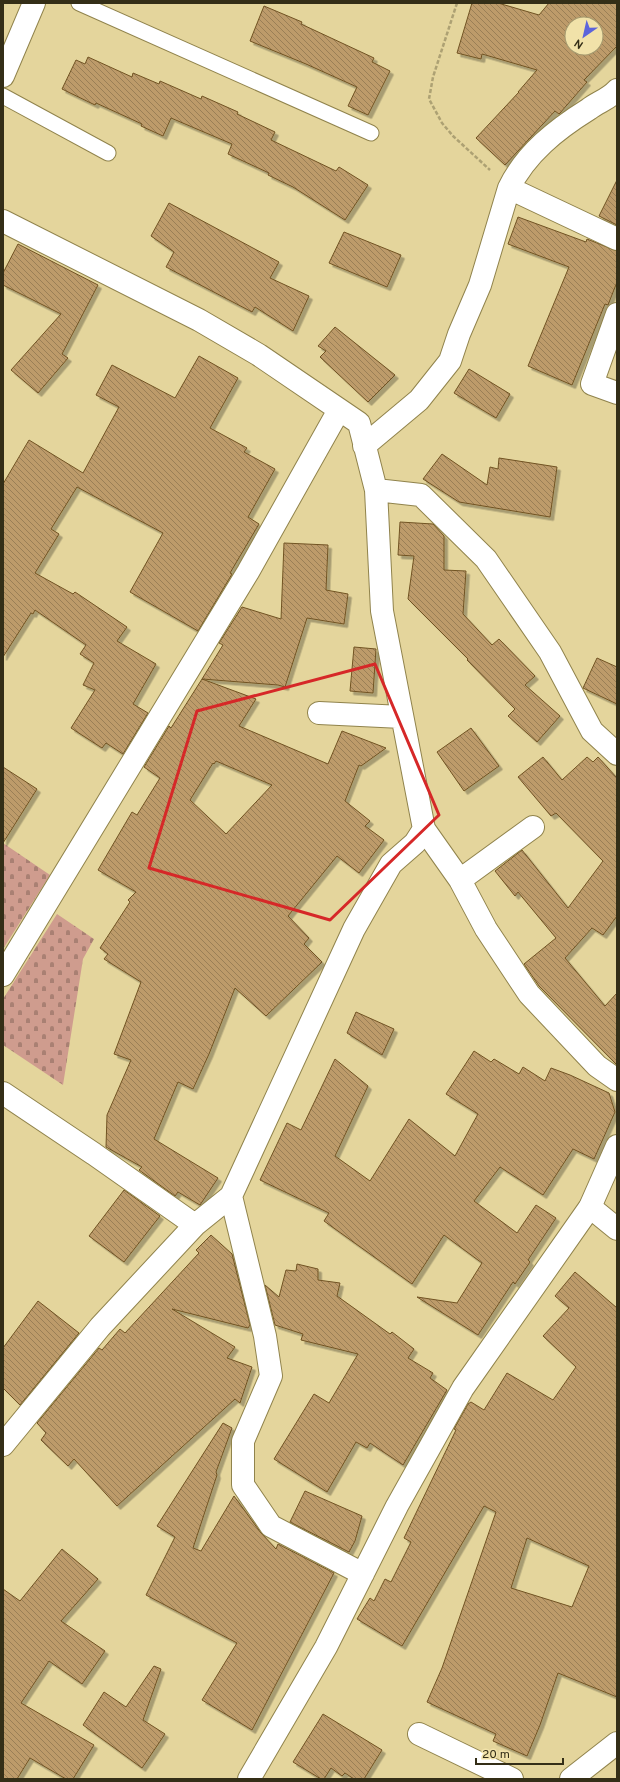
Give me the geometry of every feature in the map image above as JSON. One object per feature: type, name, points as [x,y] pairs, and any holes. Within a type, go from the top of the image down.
[{"type":"street","points":[[3,76],[34,3]]},
{"type":"street","points":[[364,446],[419,400],[450,361],[458,334],[480,285],[515,175],[529,156],[552,135],[589,108],[615,94]]},
{"type":"street","points":[[510,187],[617,239]]},
{"type":"street","points":[[3,221],[199,320],[259,355],[359,423],[376,490],[382,611],[424,829],[460,880],[486,929],[529,994],[597,1066],[617,1080]]},
{"type":"street","points":[[617,314],[592,384],[617,393]]},
{"type":"street","points":[[3,975],[248,572],[339,410]]},
{"type":"street","points":[[376,490],[421,495],[486,559],[550,652],[592,731],[617,754]]},
{"type":"street","points":[[319,713],[402,717]]},
{"type":"street","points":[[460,880],[533,827]]},
{"type":"street","points":[[3,1445],[100,1327],[195,1225],[231,1196],[354,929],[391,864],[415,843],[424,829]]},
{"type":"street","points":[[3,1093],[94,1154],[195,1225]]},
{"type":"street","points":[[249,1779],[326,1647],[397,1506],[463,1388],[590,1208],[617,1146]]},
{"type":"street","points":[[231,1196],[265,1336],[271,1376],[242,1441],[243,1485],[271,1526],[363,1574]]},
{"type":"street","points":[[590,1208],[617,1229]]},
{"type":"street","points":[[419,1734],[512,1779]]},
{"type":"street","points":[[571,1779],[617,1743]]},
{"type":"lane","points":[[79,3],[371,133]]},
{"type":"lane","points":[[3,96],[108,154]]},
{"type":"path","points":[[457,3],[433,77],[429,99],[442,123],[453,136],[510,187]]},
{"type":"highlighted area","points":[[375,664],[439,815],[330,920],[149,868],[197,711]]},
{"type":"green space","points":[[3,843],[50,875],[3,949]]},
{"type":"green space","points":[[57,914],[94,939],[83,959],[63,1085],[3,1045],[3,999]]},
{"type":"building","points":[[472,3],[498,3],[539,15],[549,3],[617,3],[617,46],[584,80],[587,82],[560,113],[559,114],[555,111],[505,165],[476,138],[519,92],[537,70],[482,54],[481,59],[457,53]]},
{"type":"building","points":[[264,6],[302,22],[301,24],[374,58],[372,62],[390,71],[368,115],[348,106],[357,87],[250,41]]},
{"type":"building","points":[[88,57],[132,77],[133,73],[159,84],[160,81],[201,99],[202,96],[238,112],[237,114],[275,132],[271,140],[336,171],[339,167],[368,185],[345,220],[293,187],[268,175],[269,173],[228,154],[232,144],[171,118],[163,136],[141,126],[142,124],[96,103],[95,105],[62,89],[76,60],[85,64]]},
{"type":"building","points":[[617,180],[617,225],[599,216]]},
{"type":"building","points":[[169,203],[279,262],[270,278],[309,296],[293,331],[255,307],[252,312],[166,267],[174,252],[151,236]]},
{"type":"building","points":[[518,217],[586,242],[587,239],[617,251],[617,282],[608,305],[605,304],[572,385],[528,366],[569,267],[508,244]]},
{"type":"building","points":[[344,232],[401,255],[387,287],[329,263]]},
{"type":"building","points":[[18,244],[98,285],[62,354],[68,358],[38,393],[11,370],[61,314],[3,285],[3,273]]},
{"type":"building","points":[[335,327],[395,375],[368,402],[320,357],[326,351],[318,346]]},
{"type":"building","points":[[199,356],[238,378],[210,428],[247,448],[244,452],[275,469],[248,517],[259,524],[230,573],[232,574],[198,631],[130,592],[163,533],[77,487],[51,529],[59,534],[35,573],[73,594],[75,592],[127,627],[117,641],[156,664],[133,704],[148,713],[123,754],[106,743],[102,748],[71,728],[95,690],[83,685],[94,663],[80,654],[86,645],[35,610],[33,614],[31,613],[3,657],[3,484],[29,440],[83,473],[119,407],[96,395],[112,365],[175,398]]},
{"type":"building","points":[[469,369],[510,394],[496,418],[454,393]]},
{"type":"building","points":[[442,454],[487,485],[490,467],[498,469],[499,458],[557,467],[550,517],[459,502],[423,479]]},
{"type":"building","points":[[400,522],[433,524],[444,536],[444,570],[466,571],[463,614],[492,645],[499,639],[535,676],[525,685],[560,716],[537,742],[508,716],[515,709],[408,599],[414,556],[398,555]]},
{"type":"building","points":[[284,543],[328,545],[326,590],[348,594],[344,624],[307,618],[285,687],[278,685],[202,679],[223,645],[219,643],[242,607],[281,619]]},
{"type":"building","points":[[354,647],[376,649],[373,693],[350,691]]},
{"type":"building","points":[[597,658],[617,667],[617,704],[583,688]]},
{"type":"building","points":[[202,679],[256,699],[239,726],[328,764],[342,731],[386,748],[361,766],[359,765],[345,801],[370,821],[365,826],[384,840],[359,873],[337,856],[288,916],[309,938],[304,944],[322,962],[266,1016],[235,988],[209,1054],[193,1089],[178,1082],[154,1139],[218,1178],[200,1205],[178,1192],[175,1196],[139,1170],[142,1167],[106,1147],[107,1115],[131,1060],[114,1054],[141,982],[104,959],[108,954],[100,948],[130,902],[128,900],[136,892],[98,870],[132,812],[137,815],[160,778],[144,767],[169,726],[171,728]],"holes":[[[216,761],[272,785],[226,834],[190,800],[213,763],[214,764]]]},
{"type":"building","points":[[471,728],[499,766],[464,791],[437,752]]},
{"type":"building","points":[[543,757],[562,780],[587,757],[593,762],[598,757],[617,778],[617,916],[603,935],[592,928],[565,958],[605,1006],[617,993],[617,1065],[539,986],[524,964],[556,938],[518,892],[515,896],[495,871],[522,850],[568,908],[603,861],[556,813],[551,816],[518,777]]},
{"type":"building","points":[[3,767],[37,789],[3,843]]},
{"type":"building","points":[[356,1012],[394,1029],[382,1055],[347,1033]]},
{"type":"building","points":[[474,1051],[491,1062],[494,1059],[519,1074],[523,1067],[545,1081],[551,1068],[570,1075],[609,1093],[615,1112],[594,1159],[573,1149],[543,1195],[500,1167],[474,1201],[517,1233],[536,1205],[556,1218],[528,1260],[530,1262],[515,1284],[513,1282],[478,1335],[417,1297],[457,1303],[482,1263],[444,1235],[412,1284],[324,1221],[329,1213],[260,1180],[287,1123],[301,1130],[335,1059],[368,1086],[335,1156],[370,1181],[409,1119],[455,1156],[478,1114],[446,1094]]},
{"type":"building","points":[[124,1190],[160,1216],[124,1262],[89,1236]]},
{"type":"building","points":[[211,1235],[232,1254],[250,1325],[248,1328],[172,1309],[235,1347],[227,1358],[252,1367],[240,1403],[235,1399],[117,1506],[74,1459],[68,1466],[41,1440],[46,1433],[37,1423],[99,1348],[102,1350],[120,1329],[125,1333],[199,1253],[196,1250]]},
{"type":"building","points":[[297,1264],[318,1269],[318,1280],[340,1283],[337,1296],[390,1334],[392,1332],[414,1349],[408,1358],[433,1373],[430,1378],[447,1390],[403,1465],[370,1443],[367,1448],[356,1442],[327,1492],[274,1459],[314,1394],[329,1403],[358,1354],[301,1340],[303,1334],[275,1325],[265,1285],[279,1297],[286,1270],[296,1271]]},
{"type":"building","points":[[575,1272],[617,1308],[617,1697],[558,1673],[540,1725],[527,1756],[493,1741],[496,1734],[427,1702],[442,1668],[496,1512],[484,1506],[402,1646],[357,1619],[370,1598],[374,1601],[385,1579],[391,1582],[411,1542],[404,1538],[456,1430],[454,1429],[468,1404],[471,1402],[484,1410],[507,1373],[553,1400],[576,1367],[543,1336],[569,1308],[555,1296]],"holes":[[[527,1538],[589,1566],[572,1607],[511,1588]]]},
{"type":"building","points":[[38,1301],[79,1333],[20,1405],[3,1388],[3,1348]]},
{"type":"building","points":[[223,1423],[232,1428],[216,1472],[217,1475],[193,1548],[201,1551],[234,1496],[261,1533],[276,1549],[278,1544],[334,1573],[252,1730],[202,1700],[237,1643],[146,1595],[175,1537],[157,1526]]},
{"type":"building","points":[[305,1491],[362,1516],[355,1541],[349,1552],[290,1522]]},
{"type":"building","points":[[62,1549],[98,1579],[61,1621],[105,1651],[82,1684],[49,1661],[21,1703],[94,1745],[73,1779],[66,1779],[30,1758],[17,1779],[3,1779],[3,1589],[20,1601]]},
{"type":"building","points":[[154,1666],[161,1669],[143,1720],[165,1734],[142,1768],[83,1725],[104,1692],[126,1707]]},
{"type":"building","points":[[323,1714],[382,1750],[364,1779],[354,1779],[345,1773],[342,1776],[331,1768],[324,1779],[321,1779],[293,1762]]}]
